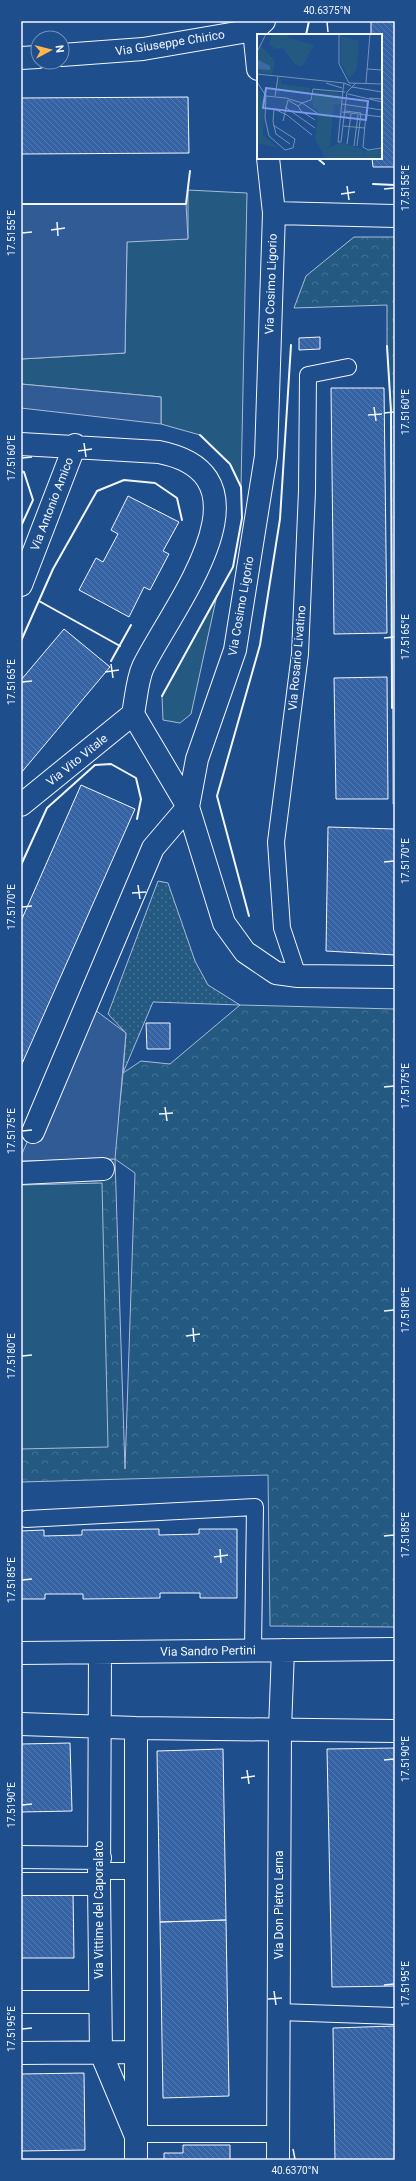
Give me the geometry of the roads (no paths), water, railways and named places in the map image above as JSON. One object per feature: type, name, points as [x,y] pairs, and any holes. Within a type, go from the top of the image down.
[{"type":"street","name":"Via Giuseppe Chirico","points":[[70,54],[144,49],[259,25]]},
{"type":"street","name":"Via Cosimo Ligorio","points":[[268,159],[274,213],[266,456],[235,650],[197,759],[188,807],[224,923],[246,952],[276,973],[298,976],[395,977]]},
{"type":"street","points":[[274,213],[395,216]]},
{"type":"street","points":[[21,444],[75,445],[159,452],[178,456],[195,466],[208,481],[215,499],[216,519],[211,538],[188,589],[142,668],[133,714],[188,807],[153,848],[34,1132]]},
{"type":"street","name":"Via Antonio Amico","points":[[21,585],[75,445]]},
{"type":"street","name":"Via Vito Vitale","points":[[21,805],[133,714]]},
{"type":"street","points":[[21,1173],[103,1169]]},
{"type":"street","name":"Via Sandro Pertini","points":[[21,1653],[395,1649]]},
{"type":"street","name":"Via Don Pietro Lerna","points":[[278,2160],[280,1729],[283,1650]]},
{"type":"street","name":"Via Vittime del Caporalato","points":[[100,1652],[99,2002],[101,2052],[135,2134],[136,2160]]},
{"type":"street","points":[[21,1724],[100,1725],[136,1728],[395,1731]]},
{"type":"street","points":[[135,2134],[137,1871],[136,1728]]},
{"type":"street","points":[[21,1858],[99,1871]]},
{"type":"street","points":[[21,1884],[99,1871]]},
{"type":"street","points":[[21,2002],[99,2002]]},
{"type":"street","points":[[21,2053],[136,2052]]},
{"type":"lane","name":"Via Rosario Livatino","points":[[298,976],[282,928],[276,842],[300,654],[307,491],[308,375],[348,367]]},
{"type":"lane","points":[[26,1519],[255,1507],[253,1650]]},
{"type":"lane","points":[[99,1871],[137,1871]]},
{"type":"lane","points":[[279,2012],[395,2016]]},
{"type":"lane","points":[[135,2134],[278,2134]]}]
